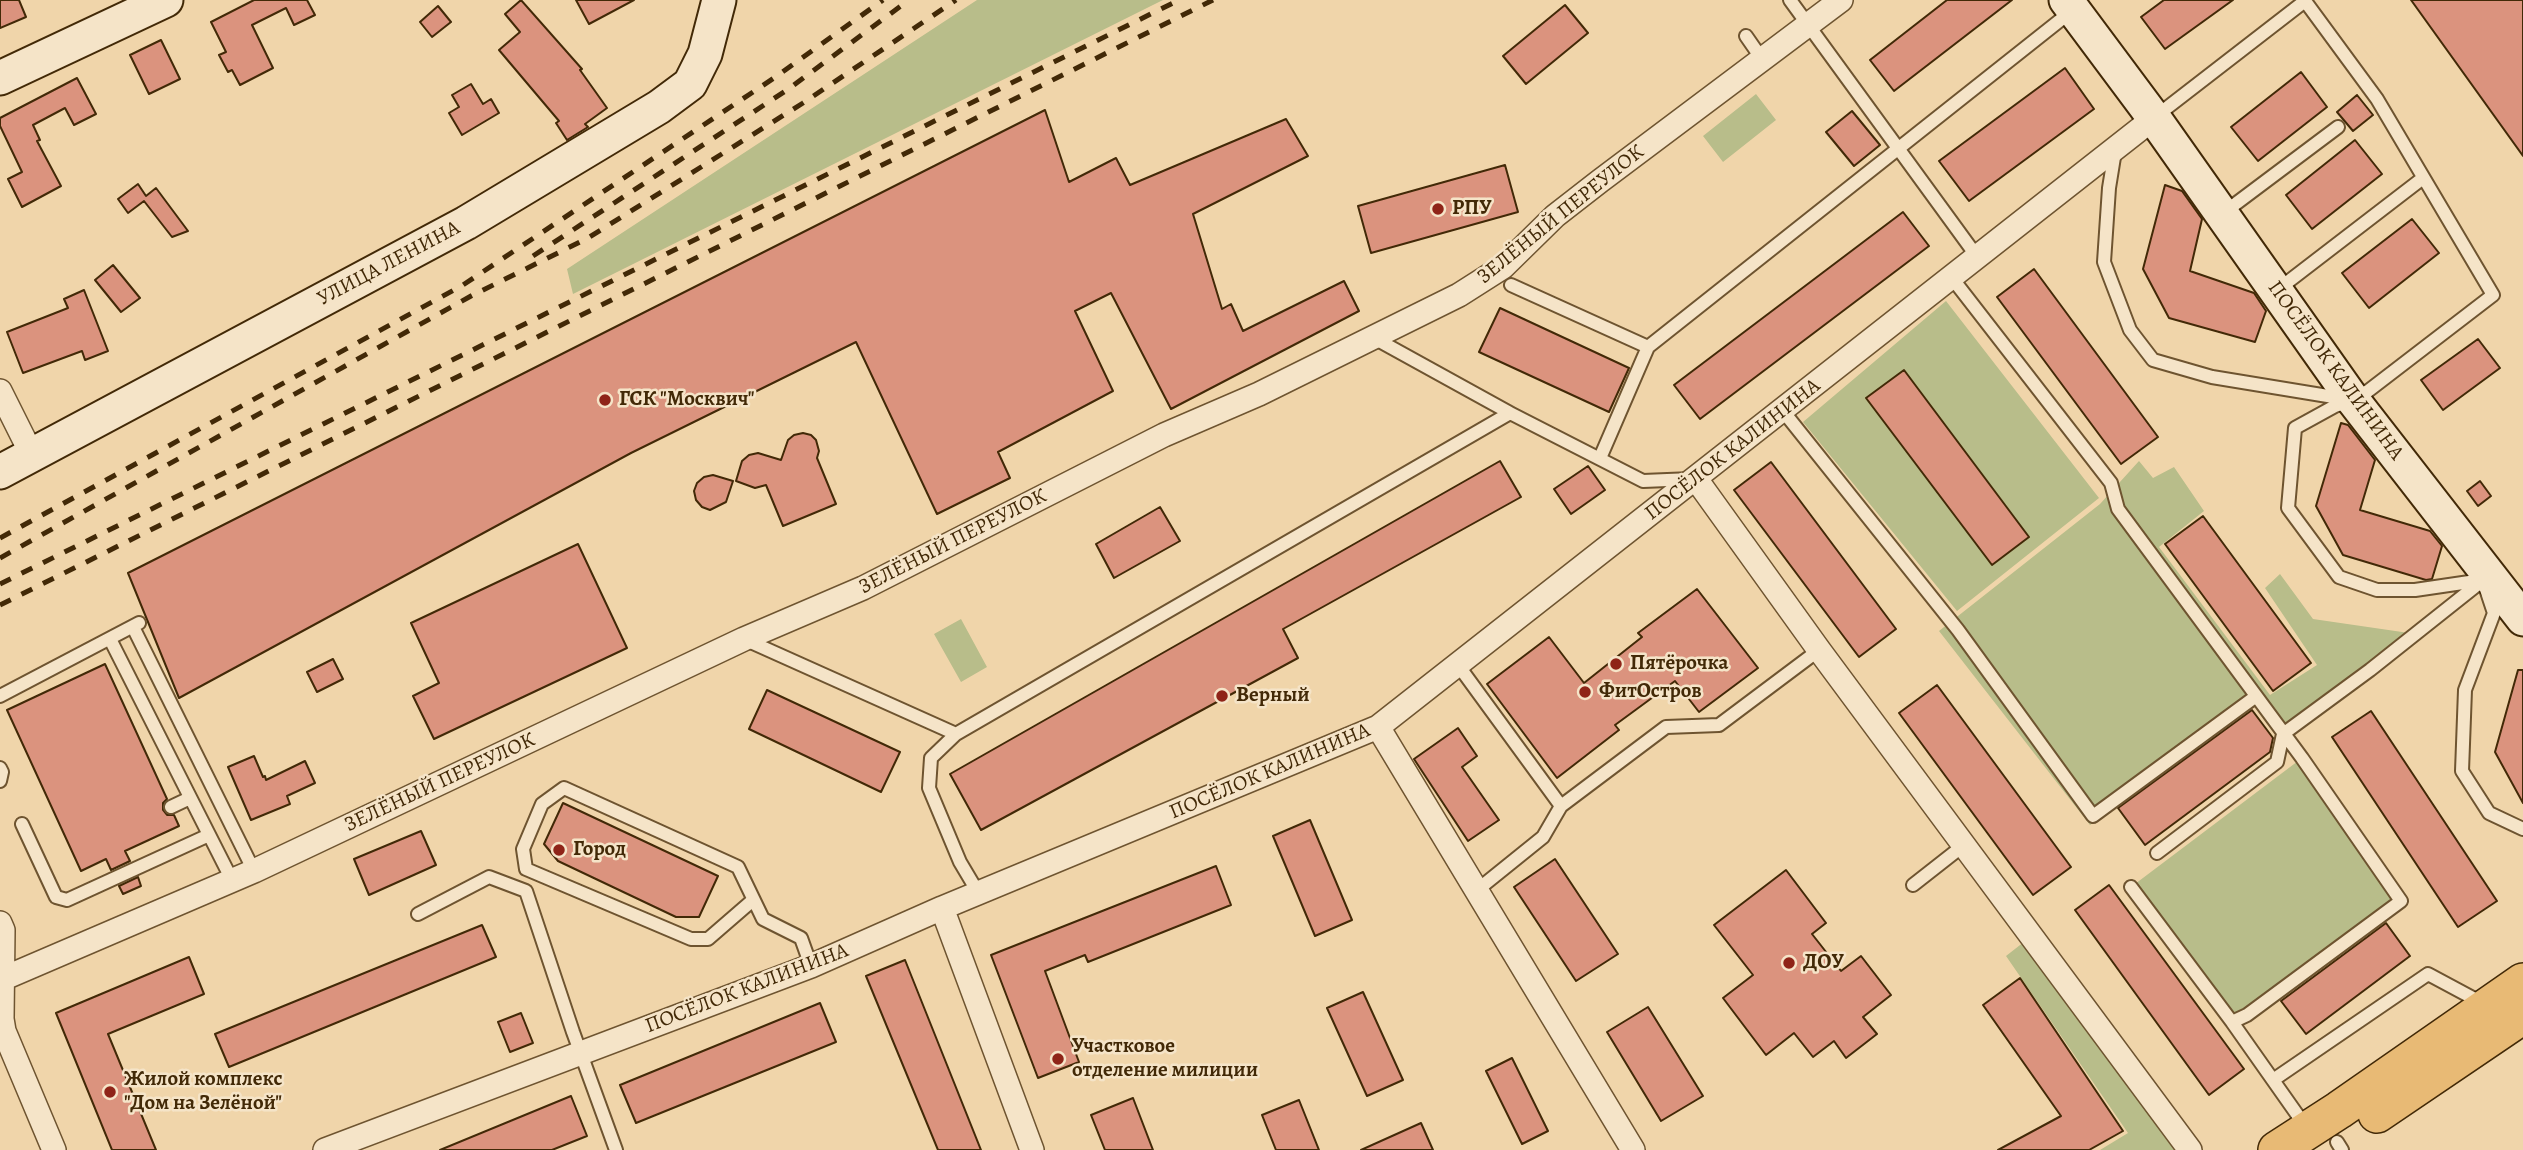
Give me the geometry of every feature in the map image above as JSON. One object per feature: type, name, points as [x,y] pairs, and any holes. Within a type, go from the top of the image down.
[{"type":"main road","points":[[2328,1143],[2488,1006],[2523,982]]},
{"type":"main road","points":[[2277,1150],[2328,1143],[2523,1015]]},
{"type":"street","points":[[0,78],[166,0]]},
{"type":"street","name":"УЛИЦА ЛЕНИНА","points":[[0,471],[466,223],[659,107],[690,84],[705,54],[719,0]]},
{"type":"street","name":"ЗЕЛЁНЫЙ ПЕРЕУЛОК","points":[[1,980],[254,871],[744,639],[863,589],[1164,435],[1374,338],[1459,295],[1503,267],[1555,216],[1841,0]]},
{"type":"street","name":"ПОСЁЛОК КАЛИНИНА","points":[[2069,5],[2154,118],[2353,400],[2487,577],[2523,619]]},
{"type":"street","name":"ПОСЁЛОК КАЛИНИНА","points":[[325,1150],[811,966],[942,908],[1378,727],[2154,118]]},
{"type":"street","points":[[0,391],[32,455]]},
{"type":"street","points":[[1696,479],[1819,650],[2190,1150]]},
{"type":"street","points":[[1378,727],[1633,1150]]},
{"type":"street","points":[[942,908],[1032,1150]]},
{"type":"street","points":[[0,923],[3,930],[1,980],[4,1031],[54,1150]]},
{"type":"lane","points":[[1790,0],[1978,258]]},
{"type":"lane","points":[[2154,118],[2305,1],[2377,99],[2493,295],[2353,400],[2335,406],[2295,428],[2288,508],[2339,578],[2377,590],[2415,590],[2487,577]]},
{"type":"lane","points":[[1600,458],[1648,347],[1898,149],[2069,5]]},
{"type":"lane","points":[[1746,36],[1762,59]]},
{"type":"lane","points":[[2222,214],[2338,127]]},
{"type":"lane","points":[[2116,148],[2109,188],[2104,261],[2130,330],[2153,360],[2212,377],[2353,400]]},
{"type":"lane","points":[[2276,291],[2423,178]]},
{"type":"lane","points":[[1952,278],[2111,484],[2118,509],[2401,901],[2248,1015],[2232,1022]]},
{"type":"lane","points":[[1511,285],[1648,347]]},
{"type":"lane","points":[[1374,338],[1510,413],[1643,481],[1696,479]]},
{"type":"lane","points":[[1783,411],[1958,630],[2093,816],[2255,696]]},
{"type":"lane","points":[[979,894],[960,862],[929,788],[931,758],[956,734],[1510,413]]},
{"type":"lane","points":[[2157,853],[2277,762],[2283,734],[2370,670],[2487,577]]},
{"type":"lane","points":[[2487,577],[2494,613],[2465,690],[2462,771],[2488,813],[2523,829]]},
{"type":"lane","points":[[0,696],[136,625],[254,871]]},
{"type":"lane","points":[[110,639],[232,880]]},
{"type":"lane","points":[[744,639],[956,734]]},
{"type":"lane","points":[[1476,891],[1543,838],[1561,806],[1666,727],[1719,725],[1819,650]]},
{"type":"lane","points":[[1458,665],[1561,806]]},
{"type":"lane","points":[[0,768],[0,780]]},
{"type":"lane","points":[[753,900],[708,939],[691,939],[526,869],[523,849],[542,804],[564,788],[738,867],[762,919],[801,938],[811,966]]},
{"type":"lane","points":[[171,807],[190,798]]},
{"type":"lane","points":[[22,824],[56,897],[61,900],[67,900],[209,835]]},
{"type":"lane","points":[[1913,885],[1964,845]]},
{"type":"lane","points":[[418,914],[489,877],[526,891],[615,1147],[629,1150]]},
{"type":"lane","points":[[2131,887],[2273,1080],[2328,1143]]},
{"type":"lane","points":[[2273,1080],[2428,974],[2488,1006]]},
{"type":"green space","points":[[977,0],[1163,0],[573,294],[567,269]]},
{"type":"green space","points":[[1756,94],[1776,120],[1723,162],[1703,136]]},
{"type":"green space","points":[[1946,301],[2099,498],[1957,611],[1803,422]]},
{"type":"green space","points":[[2139,461],[2153,478],[2174,467],[2204,511],[2159,547],[2270,695],[2317,665],[2265,588],[2280,574],[2313,619],[2409,633],[2278,734],[2253,703],[2090,825],[1939,631],[2100,504]]},
{"type":"green space","points":[[961,619],[987,667],[961,682],[934,634]]},
{"type":"green space","points":[[2302,758],[2401,901],[2232,1022],[2131,887]]},
{"type":"green space","points":[[2029,938],[2187,1150],[2100,1150],[2128,1133],[2006,956]]},
{"type":"building","points":[[0,0],[19,0],[26,17],[0,28]]},
{"type":"building","points":[[254,0],[307,0],[315,15],[294,25],[286,8],[252,25],[273,68],[240,85],[232,70],[228,72],[219,55],[226,52],[211,22]]},
{"type":"building","points":[[521,0],[582,69],[580,70],[607,108],[585,124],[588,127],[567,140],[556,123],[559,121],[499,50],[520,32],[505,14]]},
{"type":"building","points":[[576,0],[634,0],[589,24]]},
{"type":"building","points":[[1947,0],[2012,0],[1894,91],[1870,60]]},
{"type":"building","points":[[2164,0],[2233,0],[2165,49],[2141,17]]},
{"type":"building","points":[[2411,0],[2523,0],[2523,156]]},
{"type":"building","points":[[1565,5],[1588,33],[1526,84],[1503,56]]},
{"type":"building","points":[[438,6],[451,22],[432,37],[420,22]]},
{"type":"building","points":[[161,40],[180,79],[149,94],[130,55]]},
{"type":"building","points":[[2065,68],[2094,109],[1969,201],[1939,161]]},
{"type":"building","points":[[2301,72],[2327,107],[2258,161],[2231,127]]},
{"type":"building","points":[[77,78],[96,114],[74,125],[65,108],[33,125],[40,140],[37,141],[61,186],[22,207],[8,179],[22,172],[0,126],[0,118]]},
{"type":"building","points":[[471,84],[483,104],[491,99],[499,113],[462,135],[449,113],[459,107],[452,95]]},
{"type":"building","points":[[2357,95],[2373,115],[2353,131],[2337,112]]},
{"type":"building","points":[[1045,110],[1069,182],[1116,158],[1130,185],[1286,119],[1308,156],[1193,214],[1222,309],[1231,304],[1243,331],[1344,281],[1359,311],[1171,409],[1111,293],[1075,311],[1113,391],[998,452],[1010,478],[937,514],[856,342],[631,453],[179,698],[128,573]]},
{"type":"building","points":[[1852,111],[1880,145],[1854,166],[1826,132]]},
{"type":"building","points":[[2355,140],[2382,174],[2312,229],[2286,195]]},
{"type":"building","name":"РПУ","points":[[1505,165],[1518,212],[1371,253],[1358,206]]},
{"type":"building","points":[[138,184],[146,196],[156,188],[188,231],[172,237],[144,201],[128,213],[118,199]]},
{"type":"building","points":[[2165,185],[2182,191],[2202,219],[2190,271],[2254,293],[2266,311],[2255,342],[2169,318],[2143,269]]},
{"type":"building","points":[[1903,212],[1929,246],[1700,419],[1674,385]]},
{"type":"building","points":[[2412,219],[2439,253],[2369,308],[2342,273]]},
{"type":"building","points":[[113,265],[140,298],[121,312],[95,280]]},
{"type":"building","points":[[2034,269],[2158,437],[2121,464],[1997,297]]},
{"type":"building","points":[[84,290],[108,351],[85,360],[82,351],[23,373],[7,332],[68,308],[64,299]]},
{"type":"building","points":[[1500,308],[1629,368],[1609,412],[1479,352]]},
{"type":"building","points":[[2478,339],[2500,368],[2443,410],[2421,380]]},
{"type":"building","points":[[1904,370],[2029,537],[1992,565],[1866,398]]},
{"type":"building","points":[[2341,423],[2348,425],[2375,460],[2360,510],[2430,531],[2442,546],[2432,579],[2426,580],[2343,555],[2316,506]]},
{"type":"building","points":[[803,433],[816,440],[819,451],[817,458],[836,504],[783,526],[766,485],[755,488],[736,481],[742,461],[749,455],[758,453],[781,460],[788,440]]},
{"type":"building","points":[[1500,461],[1521,497],[1283,629],[1298,658],[981,830],[950,774]]},
{"type":"building","points":[[1771,462],[1896,629],[1859,657],[1734,490]]},
{"type":"building","points":[[1588,466],[1605,490],[1571,514],[1554,489]]},
{"type":"building","points":[[713,475],[733,481],[726,502],[710,510],[702,507],[696,500],[694,491],[697,483],[704,477]]},
{"type":"building","points":[[2480,481],[2491,496],[2478,506],[2467,491]]},
{"type":"building","points":[[1160,507],[1180,541],[1114,578],[1096,544]]},
{"type":"building","points":[[2203,516],[2311,663],[2273,691],[2165,544]]},
{"type":"building","points":[[578,544],[627,648],[434,739],[413,696],[439,683],[411,623]]},
{"type":"building","points":[[1697,589],[1758,668],[1699,712],[1675,681],[1615,725],[1619,730],[1557,778],[1487,684],[1549,637],[1584,683],[1642,637],[1638,633]]},
{"type":"building","points":[[333,659],[343,679],[317,692],[307,672]]},
{"type":"building","points":[[105,664],[167,799],[163,803],[163,810],[167,815],[174,815],[179,826],[125,851],[130,861],[111,870],[106,859],[81,871],[7,710]]},
{"type":"building","points":[[2518,670],[2523,670],[2523,803],[2495,752]]},
{"type":"building","points":[[1937,685],[2071,867],[2033,895],[1899,713]]},
{"type":"building","points":[[767,690],[900,752],[881,792],[749,729]]},
{"type":"building","points":[[2252,710],[2273,738],[2270,752],[2145,845],[2118,808]]},
{"type":"building","points":[[2371,711],[2497,901],[2458,927],[2332,737]]},
{"type":"building","points":[[1458,728],[1477,756],[1462,767],[1499,820],[1468,841],[1414,759]]},
{"type":"building","points":[[254,756],[266,780],[305,761],[315,783],[287,796],[290,804],[251,820],[228,767]]},
{"type":"building","points":[[563,803],[718,876],[699,917],[676,917],[558,861],[544,844]]},
{"type":"building","points":[[1310,820],[1352,920],[1315,936],[1273,836]]},
{"type":"building","points":[[421,831],[436,865],[369,895],[354,859]]},
{"type":"building","points":[[1555,859],[1618,954],[1576,981],[1514,887]]},
{"type":"building","points":[[1216,866],[1231,905],[1088,962],[1085,955],[1045,971],[1079,1062],[1038,1078],[991,955]]},
{"type":"building","name":"ДОУ","points":[[1786,870],[1826,923],[1812,934],[1841,971],[1861,956],[1891,995],[1863,1017],[1877,1034],[1846,1058],[1834,1041],[1813,1057],[1794,1033],[1766,1055],[1723,998],[1753,975],[1714,925]]},
{"type":"building","points":[[138,877],[141,886],[123,894],[119,886]]},
{"type":"building","points":[[2109,885],[2244,1069],[2209,1095],[2075,910]]},
{"type":"building","points":[[2386,923],[2410,956],[2306,1034],[2281,1001]]},
{"type":"building","points":[[482,925],[496,957],[229,1067],[215,1034]]},
{"type":"building","name":"Жилой комплекс \"Дом на Зелёной\"","points":[[189,957],[204,994],[108,1034],[156,1150],[112,1150],[56,1013]]},
{"type":"building","points":[[905,960],[981,1150],[938,1150],[866,976]]},
{"type":"building","points":[[2020,978],[2123,1131],[2089,1150],[1998,1150],[2061,1116],[1983,1005]]},
{"type":"building","points":[[1363,992],[1403,1080],[1367,1096],[1327,1008]]},
{"type":"building","points":[[820,1003],[836,1042],[636,1123],[620,1085]]},
{"type":"building","points":[[1648,1007],[1703,1096],[1661,1121],[1607,1032]]},
{"type":"building","points":[[521,1013],[533,1043],[510,1052],[498,1022]]},
{"type":"building","points":[[1512,1058],[1548,1131],[1522,1144],[1486,1071]]},
{"type":"building","points":[[571,1096],[587,1136],[552,1150],[440,1150]]},
{"type":"building","points":[[1133,1098],[1153,1150],[1105,1150],[1091,1115]]},
{"type":"building","points":[[1299,1100],[1319,1150],[1276,1150],[1262,1115]]},
{"type":"building","points":[[1421,1123],[1433,1150],[1361,1150]]},
{"type":"railway","points":[[0,538],[463,285],[774,78],[883,0]]},
{"type":"railway","points":[[533,256],[787,90],[909,0]]},
{"type":"railway","points":[[0,558],[471,296],[588,238],[803,103],[956,0]]},
{"type":"railway","points":[[0,584],[1179,0]]},
{"type":"railway","points":[[0,605],[1213,0]]},
{"type":"place","name":"РПУ","points":[[1438,209]]},
{"type":"place","name":"ГСК \"Москвич\"","points":[[605,400]]},
{"type":"place","name":"Пятёрочка","points":[[1616,664]]},
{"type":"place","name":"ФитОстров","points":[[1585,692]]},
{"type":"place","name":"Верный","points":[[1222,696]]},
{"type":"place","name":"Город","points":[[559,850]]},
{"type":"place","name":"ДОУ","points":[[1789,963]]},
{"type":"place","name":"Участковое отделение милиции","points":[[1058,1059]]},
{"type":"place","name":"Жилой комплекс \"Дом на Зелёной\"","points":[[110,1092]]}]
